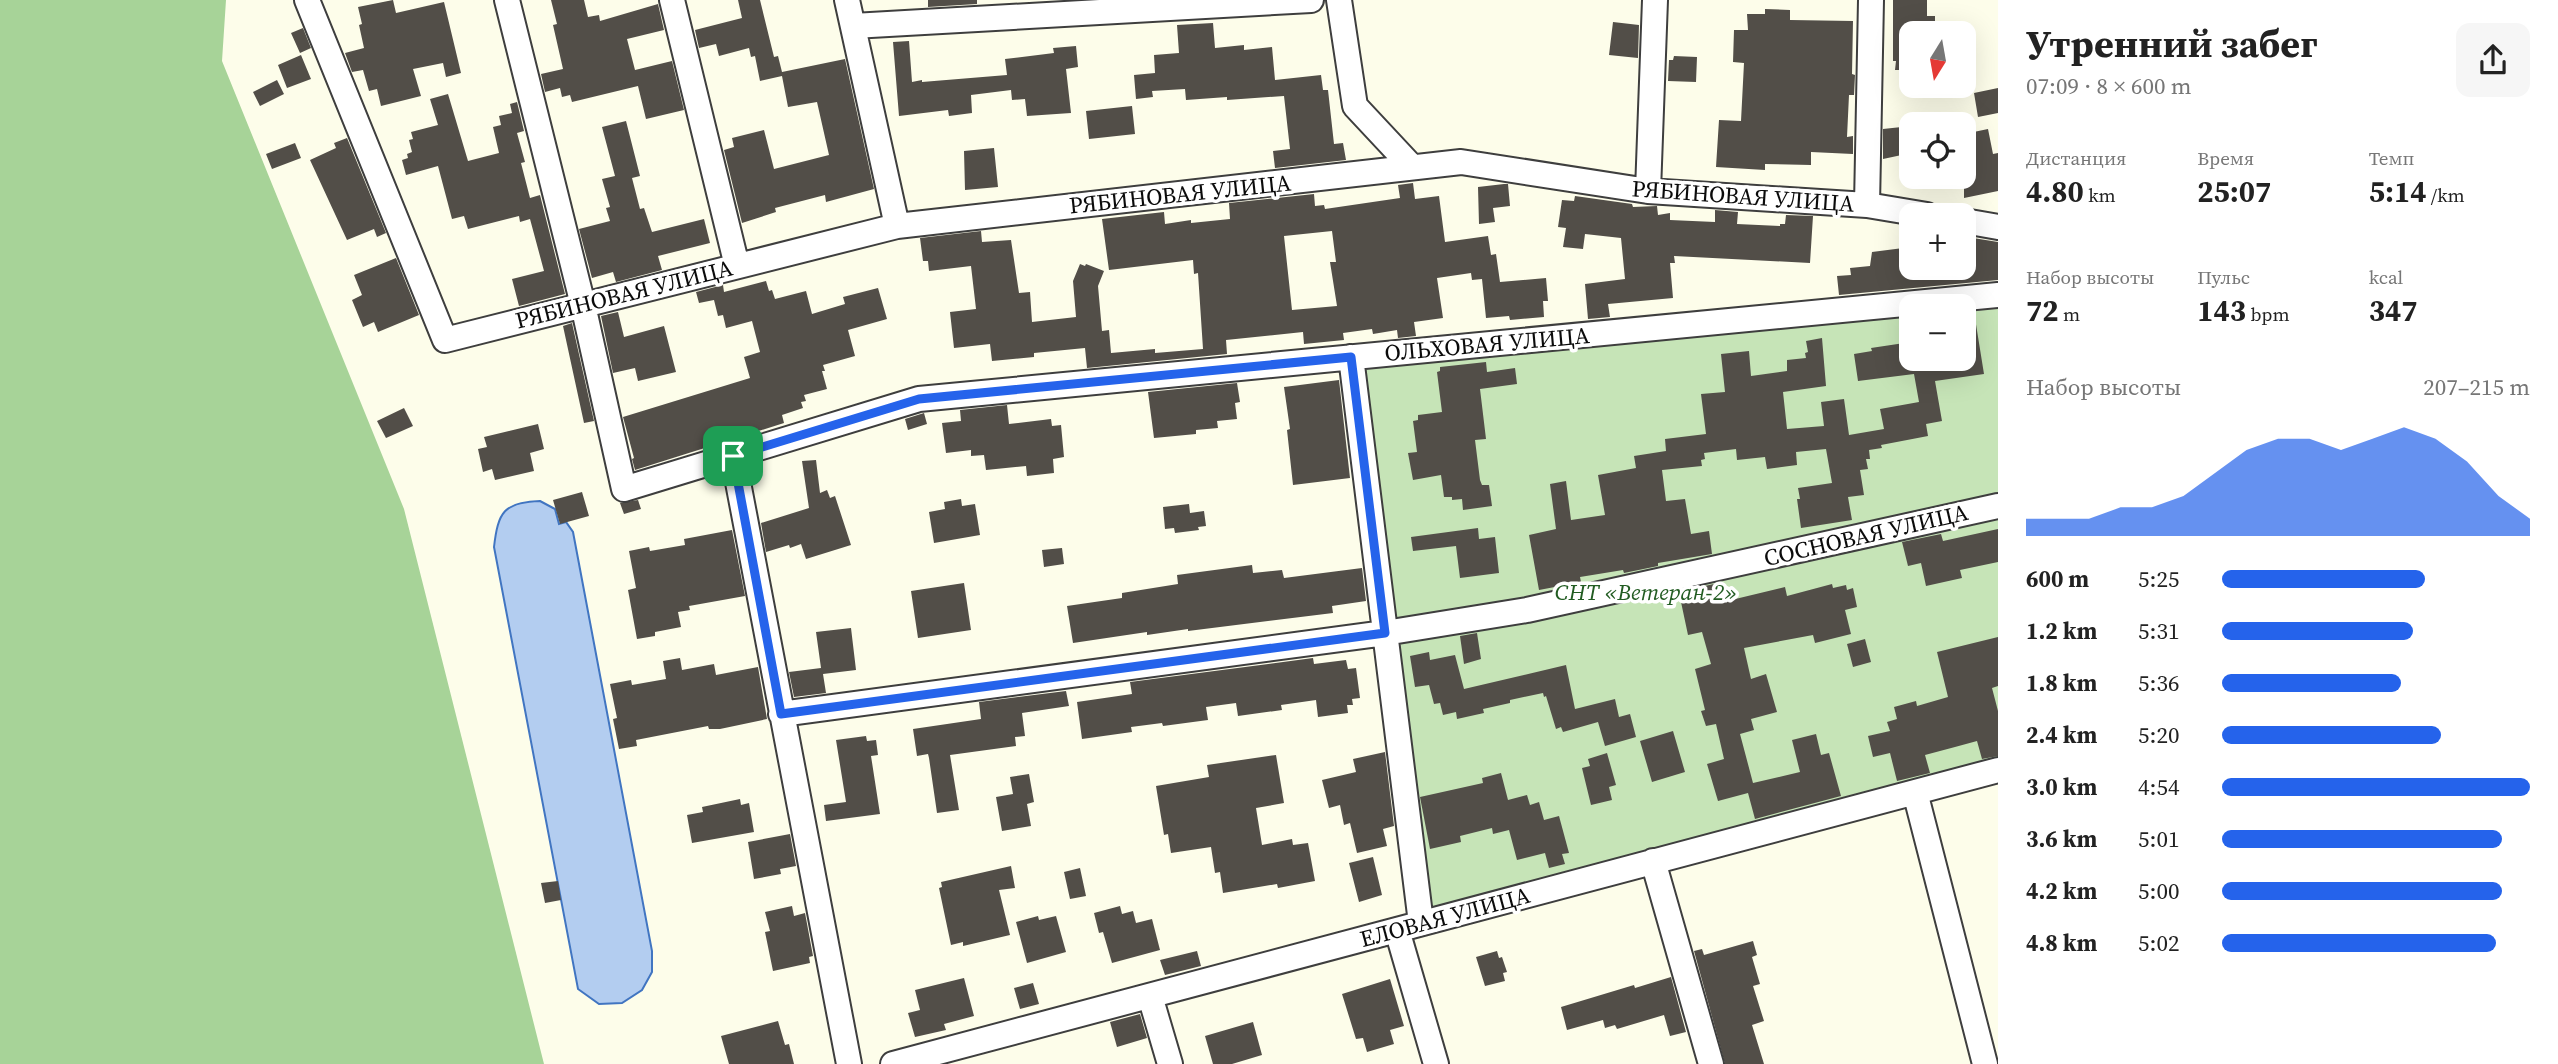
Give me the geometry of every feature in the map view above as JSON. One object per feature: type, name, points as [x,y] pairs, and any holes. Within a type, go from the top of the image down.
[{"type":"street","name":"РЯБИНОВАЯ УЛИЦА","points":[[307,0],[445,340],[897,226],[1461,162],[1648,191],[1867,205],[1899,210]]},
{"type":"street","points":[[507,0],[583,305]]},
{"type":"street","points":[[672,0],[737,266]]},
{"type":"street","points":[[847,0],[897,226]]},
{"type":"street","points":[[853,26],[1311,0]]},
{"type":"street","points":[[1339,0],[1355,106],[1412,167]]},
{"type":"street","points":[[1648,191],[1655,0]]},
{"type":"street","points":[[1867,205],[1871,0]]},
{"type":"street","points":[[1976,223],[1998,227]]},
{"type":"street","name":"ОЛЬХОВАЯ УЛИЦА","points":[[583,305],[624,489],[919,399],[1998,295]]},
{"type":"street","points":[[1351,357],[1421,923]]},
{"type":"street","points":[[733,456],[849,1064]]},
{"type":"street","name":"СОСНОВАЯ УЛИЦА","points":[[781,714],[1385,633],[1527,610],[1998,506]]},
{"type":"street","name":"ЕЛОВАЯ УЛИЦА","points":[[897,1064],[1998,770]]},
{"type":"street","points":[[1914,792],[1985,1064]]},
{"type":"street","points":[[1653,862],[1711,1064]]},
{"type":"street","points":[[1397,930],[1436,1064]]},
{"type":"street","points":[[1150,996],[1170,1064]]},
{"type":"green space","points":[[0,0],[226,0],[222,61],[404,509],[544,1064],[0,1064]]},
{"type":"green space","name":"СНТ «Ветеран-2»","points":[[1998,295],[1998,770],[1421,923],[1351,357],[1899,304],[1899,371],[1976,371],[1976,297]]},
{"type":"water","points":[[540,501],[555,509],[559,524],[566,522],[573,532],[652,951],[652,972],[642,990],[622,1003],[599,1004],[578,989],[494,547],[498,525],[505,511],[518,504]]},
{"type":"building","points":[[393,0],[396,13],[444,2],[461,73],[446,77],[443,63],[413,69],[421,96],[381,106],[377,89],[369,91],[363,70],[352,72],[345,53],[364,48],[358,7]]},
{"type":"building","points":[[551,0],[584,0],[588,17],[599,15],[600,21],[658,4],[664,30],[627,39],[635,70],[672,61],[684,110],[646,119],[638,86],[572,102],[570,95],[562,97],[560,88],[545,92],[541,74],[563,69],[553,25],[557,24]]},
{"type":"building","points":[[738,0],[760,0],[774,57],[778,56],[782,72],[845,59],[874,189],[826,202],[825,195],[775,208],[776,212],[742,223],[724,150],[734,147],[732,138],[764,130],[774,169],[829,155],[817,102],[788,107],[782,76],[760,81],[755,56],[751,57],[749,48],[719,56],[716,44],[699,48],[695,30],[742,18]]},
{"type":"building","points":[[928,0],[977,0],[977,4],[928,7]]},
{"type":"building","points":[[1893,0],[1927,0],[1927,16],[1935,16],[1935,21],[1899,21],[1899,70],[1895,70],[1896,61],[1893,61]]},
{"type":"building","points":[[1765,9],[1790,10],[1790,20],[1853,21],[1854,95],[1849,95],[1847,137],[1853,136],[1853,154],[1811,152],[1811,165],[1765,164],[1765,170],[1716,167],[1719,120],[1741,121],[1744,63],[1733,62],[1734,30],[1748,30],[1747,14],[1765,14]]},
{"type":"building","points":[[1613,22],[1639,25],[1638,58],[1609,55]]},
{"type":"building","points":[[1213,23],[1215,48],[1244,45],[1244,50],[1272,47],[1275,80],[1321,75],[1323,90],[1328,90],[1334,144],[1343,143],[1346,160],[1275,168],[1273,151],[1290,149],[1284,96],[1186,100],[1185,89],[1152,91],[1153,97],[1136,99],[1134,75],[1155,73],[1154,55],[1179,53],[1177,25]]},
{"type":"building","points":[[303,28],[311,48],[300,53],[291,33]]},
{"type":"building","points":[[909,41],[912,82],[1007,75],[1005,59],[1054,53],[1053,48],[1076,46],[1078,67],[1066,69],[1071,113],[1027,116],[1025,99],[1012,100],[1011,90],[971,95],[972,113],[949,116],[948,110],[899,116],[893,42]]},
{"type":"building","points":[[301,55],[311,79],[287,88],[278,65]]},
{"type":"building","points":[[1674,56],[1697,57],[1696,82],[1668,81],[1669,60],[1673,60]]},
{"type":"building","points":[[277,80],[284,94],[260,106],[253,92]]},
{"type":"building","points":[[1998,88],[1998,113],[1978,117],[1976,93]]},
{"type":"building","points":[[448,94],[468,161],[499,153],[493,127],[501,125],[499,116],[512,113],[510,104],[517,102],[524,131],[517,133],[525,162],[521,163],[530,198],[540,195],[565,294],[519,306],[512,279],[544,271],[530,219],[520,222],[519,216],[468,229],[464,216],[452,219],[438,166],[406,175],[402,160],[408,158],[407,154],[412,152],[409,140],[413,139],[411,132],[438,125],[430,99]]},
{"type":"building","points":[[1132,106],[1135,134],[1089,139],[1086,111]]},
{"type":"building","points":[[626,121],[640,176],[632,178],[640,209],[644,208],[652,232],[704,219],[710,243],[658,256],[662,270],[616,282],[613,272],[592,278],[579,229],[610,221],[606,208],[610,207],[602,179],[615,176],[602,127]]},
{"type":"building","points":[[1899,127],[1899,156],[1883,159],[1883,129]]},
{"type":"building","points":[[1988,129],[1993,154],[1998,153],[1998,191],[1964,198],[1964,189],[1976,189],[1976,132]]},
{"type":"building","points":[[347,138],[386,233],[377,237],[374,229],[347,240],[310,160],[336,148],[334,143]]},
{"type":"building","points":[[295,143],[301,158],[272,169],[266,154]]},
{"type":"building","points":[[994,148],[998,187],[965,190],[964,151]]},
{"type":"building","points":[[1413,183],[1415,199],[1439,196],[1445,242],[1488,236],[1491,255],[1496,254],[1500,282],[1546,278],[1548,301],[1543,301],[1544,317],[1510,320],[1509,316],[1486,318],[1482,279],[1472,280],[1471,273],[1437,278],[1443,318],[1414,322],[1416,336],[1398,338],[1397,330],[1373,334],[1372,329],[1343,333],[1344,340],[1304,344],[1303,332],[1226,340],[1227,354],[1087,368],[1085,348],[1034,353],[1034,357],[992,361],[990,344],[954,348],[950,312],[976,309],[971,266],[929,271],[928,261],[923,261],[920,238],[981,231],[982,242],[1011,240],[1019,293],[1030,292],[1032,322],[1076,317],[1073,281],[1080,264],[1086,264],[1104,271],[1098,286],[1102,331],[1109,330],[1111,353],[1203,349],[1198,273],[1194,274],[1193,260],[1109,270],[1102,219],[1164,212],[1165,224],[1230,219],[1229,203],[1314,194],[1315,206],[1324,205],[1325,209],[1400,198],[1398,185]],"holes":[[[1332,231],[1336,262],[1330,262],[1337,306],[1292,310],[1284,236]]]},
{"type":"building","points":[[1508,184],[1510,206],[1493,208],[1495,222],[1479,224],[1478,187]]},
{"type":"building","points":[[1575,196],[1632,204],[1633,207],[1657,206],[1658,215],[1670,213],[1670,220],[1715,222],[1715,210],[1738,212],[1737,224],[1780,226],[1785,224],[1786,215],[1813,216],[1810,263],[1674,256],[1675,263],[1670,263],[1673,298],[1608,304],[1610,317],[1588,319],[1585,284],[1625,279],[1621,238],[1585,234],[1583,249],[1563,247],[1566,228],[1558,227],[1562,200],[1574,201]]},
{"type":"building","points":[[1976,238],[1998,242],[1998,280],[1839,295],[1837,276],[1851,275],[1850,268],[1870,266],[1872,252],[1899,249],[1899,280],[1976,280]]},
{"type":"building","points":[[396,258],[419,315],[378,332],[374,322],[363,327],[352,300],[362,295],[354,275]]},
{"type":"building","points":[[766,281],[775,299],[806,291],[812,314],[845,304],[843,297],[878,288],[887,319],[848,330],[855,356],[823,365],[827,389],[804,395],[806,401],[801,402],[803,408],[782,415],[784,423],[635,470],[623,417],[750,378],[744,357],[760,352],[752,321],[726,328],[723,315],[718,316],[714,300],[699,303],[696,292],[723,285],[724,292]]},
{"type":"building","points":[[618,312],[624,337],[664,326],[676,372],[638,381],[635,368],[613,373],[601,316]]},
{"type":"building","points":[[572,323],[594,421],[584,423],[563,326]]},
{"type":"building","points":[[1976,324],[1984,374],[1935,381],[1942,421],[1926,424],[1928,436],[1869,450],[1870,459],[1866,459],[1868,469],[1860,470],[1864,495],[1848,497],[1852,520],[1801,528],[1798,488],[1832,483],[1826,449],[1796,452],[1797,465],[1767,469],[1765,457],[1737,460],[1736,449],[1704,453],[1702,466],[1662,470],[1666,501],[1685,499],[1691,534],[1709,531],[1712,554],[1658,563],[1658,566],[1624,573],[1623,570],[1580,577],[1581,582],[1539,590],[1529,535],[1556,529],[1550,484],[1566,481],[1571,520],[1605,515],[1598,475],[1636,468],[1634,456],[1666,451],[1665,439],[1706,434],[1701,394],[1725,392],[1721,354],[1749,351],[1751,376],[1787,371],[1787,360],[1806,358],[1806,341],[1822,338],[1826,386],[1783,392],[1787,429],[1824,426],[1821,402],[1844,399],[1849,435],[1884,429],[1880,409],[1919,402],[1914,374],[1858,381],[1854,354],[1872,351],[1871,348],[1899,344],[1899,371],[1976,371]]},
{"type":"building","points":[[1486,362],[1487,372],[1515,368],[1517,384],[1480,389],[1486,439],[1475,440],[1480,480],[1482,485],[1489,485],[1492,506],[1463,510],[1462,499],[1444,497],[1441,475],[1413,480],[1408,453],[1417,452],[1413,421],[1418,420],[1418,415],[1442,412],[1437,372],[1440,367]]},
{"type":"building","points":[[1339,380],[1350,478],[1293,485],[1287,430],[1290,429],[1284,387]]},
{"type":"building","points":[[1237,383],[1240,402],[1235,403],[1237,419],[1217,421],[1218,428],[1196,430],[1196,434],[1154,438],[1148,392]]},
{"type":"building","points":[[1007,405],[1009,424],[1051,419],[1052,426],[1061,425],[1064,457],[1053,459],[1054,473],[1027,476],[1026,466],[986,470],[984,455],[971,456],[971,450],[946,453],[942,423],[961,421],[960,410]]},
{"type":"building","points":[[404,408],[413,426],[386,438],[377,421]]},
{"type":"building","points":[[924,413],[927,424],[908,430],[905,419]]},
{"type":"building","points":[[538,424],[544,449],[530,453],[534,471],[495,480],[492,469],[483,472],[478,449],[487,447],[484,437]]},
{"type":"building","points":[[816,460],[820,493],[827,490],[830,498],[835,496],[851,545],[806,559],[801,544],[766,552],[761,523],[809,508],[802,461]]},
{"type":"building","points":[[582,492],[589,516],[560,524],[553,500]]},
{"type":"building","points":[[961,499],[962,506],[975,504],[980,535],[934,543],[929,512],[945,509],[944,502]]},
{"type":"building","points":[[638,500],[641,509],[624,514],[620,503]]},
{"type":"building","points":[[1189,504],[1190,513],[1204,511],[1206,526],[1198,527],[1199,530],[1175,533],[1174,528],[1165,529],[1163,507]]},
{"type":"building","points":[[1478,528],[1479,539],[1495,537],[1499,573],[1460,578],[1456,546],[1413,551],[1411,537]]},
{"type":"building","points":[[1998,529],[1998,562],[1960,570],[1962,578],[1926,586],[1921,563],[1908,566],[1902,542],[1941,534],[1943,541]]},
{"type":"building","points":[[732,530],[745,596],[689,606],[690,610],[678,612],[681,627],[637,639],[628,590],[636,588],[629,551],[649,547],[650,551],[685,545],[684,539]]},
{"type":"building","points":[[1062,548],[1064,564],[1044,567],[1042,550]]},
{"type":"building","points":[[1252,565],[1253,573],[1282,570],[1284,578],[1362,568],[1366,601],[1332,606],[1333,613],[1188,631],[1147,635],[1147,632],[1073,643],[1067,606],[1122,598],[1122,593],[1178,584],[1177,575]]},
{"type":"building","points":[[1723,582],[1727,601],[1785,587],[1787,596],[1832,584],[1833,588],[1846,585],[1847,590],[1853,588],[1857,607],[1845,610],[1851,634],[1815,643],[1813,635],[1744,648],[1751,679],[1766,674],[1777,712],[1751,719],[1754,730],[1740,734],[1753,783],[1800,772],[1792,740],[1816,734],[1821,755],[1829,753],[1841,796],[1755,819],[1748,793],[1718,801],[1707,764],[1724,759],[1716,724],[1706,726],[1701,711],[1705,710],[1695,669],[1711,664],[1702,632],[1688,635],[1681,602],[1702,597],[1700,587]]},
{"type":"building","points":[[964,583],[971,630],[918,638],[911,591]]},
{"type":"building","points":[[851,628],[856,670],[823,674],[826,693],[794,697],[789,672],[821,668],[816,632]]},
{"type":"building","points":[[1477,633],[1481,659],[1464,664],[1460,636]]},
{"type":"building","points":[[1998,637],[1998,686],[1992,688],[1998,711],[1998,756],[1982,759],[1977,741],[1925,755],[1930,773],[1897,781],[1890,753],[1873,757],[1868,736],[1890,731],[1887,722],[1897,719],[1894,707],[1916,701],[1917,706],[1948,697],[1937,652]]},
{"type":"building","points":[[1865,639],[1871,662],[1853,667],[1847,644]]},
{"type":"building","points":[[1429,652],[1430,660],[1455,655],[1464,689],[1566,665],[1575,709],[1615,699],[1619,717],[1630,714],[1636,737],[1605,746],[1598,722],[1563,732],[1561,727],[1556,729],[1543,693],[1510,700],[1510,703],[1483,709],[1484,713],[1457,719],[1456,712],[1443,715],[1440,703],[1434,704],[1429,685],[1415,687],[1410,656]]},
{"type":"building","points":[[680,658],[682,670],[714,664],[716,675],[758,667],[767,719],[720,729],[709,729],[708,726],[636,740],[637,746],[619,749],[613,719],[617,718],[610,684],[631,680],[632,685],[666,679],[663,661]]},
{"type":"building","points":[[1313,658],[1314,664],[1346,660],[1348,669],[1356,668],[1360,698],[1352,699],[1353,705],[1347,705],[1348,713],[1318,717],[1316,700],[1281,705],[1282,710],[1238,716],[1236,703],[1206,707],[1208,720],[1131,727],[1132,732],[1082,739],[1077,702],[1132,694],[1130,682]]},
{"type":"building","points":[[1066,691],[1069,706],[1022,713],[1025,736],[1015,737],[1016,746],[950,755],[959,810],[937,813],[928,754],[917,756],[913,729],[981,719],[979,702]]},
{"type":"building","points":[[1673,731],[1685,772],[1652,782],[1640,741]]},
{"type":"building","points":[[866,736],[867,741],[876,740],[878,755],[871,756],[880,814],[826,821],[824,805],[846,802],[836,740]]},
{"type":"building","points":[[1385,752],[1394,826],[1383,829],[1387,846],[1357,853],[1350,823],[1344,825],[1340,805],[1329,808],[1322,780],[1356,772],[1353,759]]},
{"type":"building","points":[[1607,753],[1616,785],[1609,787],[1612,800],[1591,805],[1582,768],[1590,766],[1588,759]]},
{"type":"building","points":[[1276,755],[1284,803],[1256,808],[1262,845],[1292,839],[1293,845],[1308,843],[1315,881],[1278,888],[1277,884],[1223,893],[1220,872],[1215,873],[1211,847],[1171,853],[1168,834],[1164,835],[1156,786],[1209,777],[1207,765]]},
{"type":"building","points":[[1501,773],[1508,800],[1527,795],[1530,805],[1539,802],[1544,820],[1559,816],[1569,853],[1562,854],[1565,864],[1549,868],[1545,853],[1517,860],[1509,830],[1493,834],[1492,828],[1460,836],[1461,842],[1430,849],[1420,797],[1483,783],[1482,778]]},
{"type":"building","points":[[1029,774],[1034,802],[1027,804],[1031,826],[1002,831],[996,797],[1013,794],[1010,777]]},
{"type":"building","points":[[740,799],[741,805],[749,803],[754,832],[692,843],[687,815],[703,812],[702,807]]},
{"type":"building","points":[[790,834],[796,866],[780,869],[781,874],[754,879],[748,842]]},
{"type":"building","points":[[1373,857],[1382,895],[1359,902],[1349,863]]},
{"type":"building","points":[[1011,866],[1015,888],[999,890],[1010,935],[963,946],[963,942],[951,945],[939,888],[942,887],[941,882]]},
{"type":"building","points":[[1080,868],[1086,896],[1070,899],[1064,872]]},
{"type":"building","points":[[558,881],[561,900],[545,903],[541,883]]},
{"type":"building","points":[[792,906],[794,916],[805,913],[813,956],[809,957],[810,963],[773,971],[765,932],[770,931],[765,912]]},
{"type":"building","points":[[1120,906],[1122,914],[1133,911],[1136,923],[1152,919],[1160,950],[1112,963],[1094,913]]},
{"type":"building","points":[[1038,916],[1039,920],[1056,916],[1066,952],[1027,963],[1016,922]]},
{"type":"building","points":[[1753,941],[1757,955],[1752,957],[1760,984],[1753,986],[1764,1021],[1752,1025],[1764,1064],[1725,1064],[1694,951],[1702,949],[1704,955]]},
{"type":"building","points":[[1197,951],[1201,966],[1165,975],[1160,960]]},
{"type":"building","points":[[1497,951],[1507,972],[1503,973],[1505,981],[1485,986],[1476,957]]},
{"type":"building","points":[[1671,977],[1686,1032],[1670,1036],[1664,1015],[1617,1029],[1615,1025],[1605,1028],[1603,1020],[1567,1030],[1561,1007]]},
{"type":"building","points":[[964,978],[974,1016],[944,1024],[946,1030],[915,1037],[908,1013],[920,1010],[915,990]]},
{"type":"building","points":[[1390,979],[1404,1026],[1390,1030],[1394,1044],[1367,1052],[1363,1038],[1356,1039],[1342,994]]},
{"type":"building","points":[[1033,983],[1039,1004],[1020,1009],[1014,988]]},
{"type":"building","points":[[1140,1014],[1147,1038],[1117,1047],[1110,1022]]},
{"type":"building","points":[[778,1021],[785,1045],[789,1044],[794,1064],[729,1064],[721,1036]]},
{"type":"building","points":[[1253,1022],[1262,1055],[1232,1064],[1213,1064],[1205,1036]]},
{"type":"route","points":[[1351,357],[1385,633],[781,714],[733,456],[919,399],[1351,357]]}]
